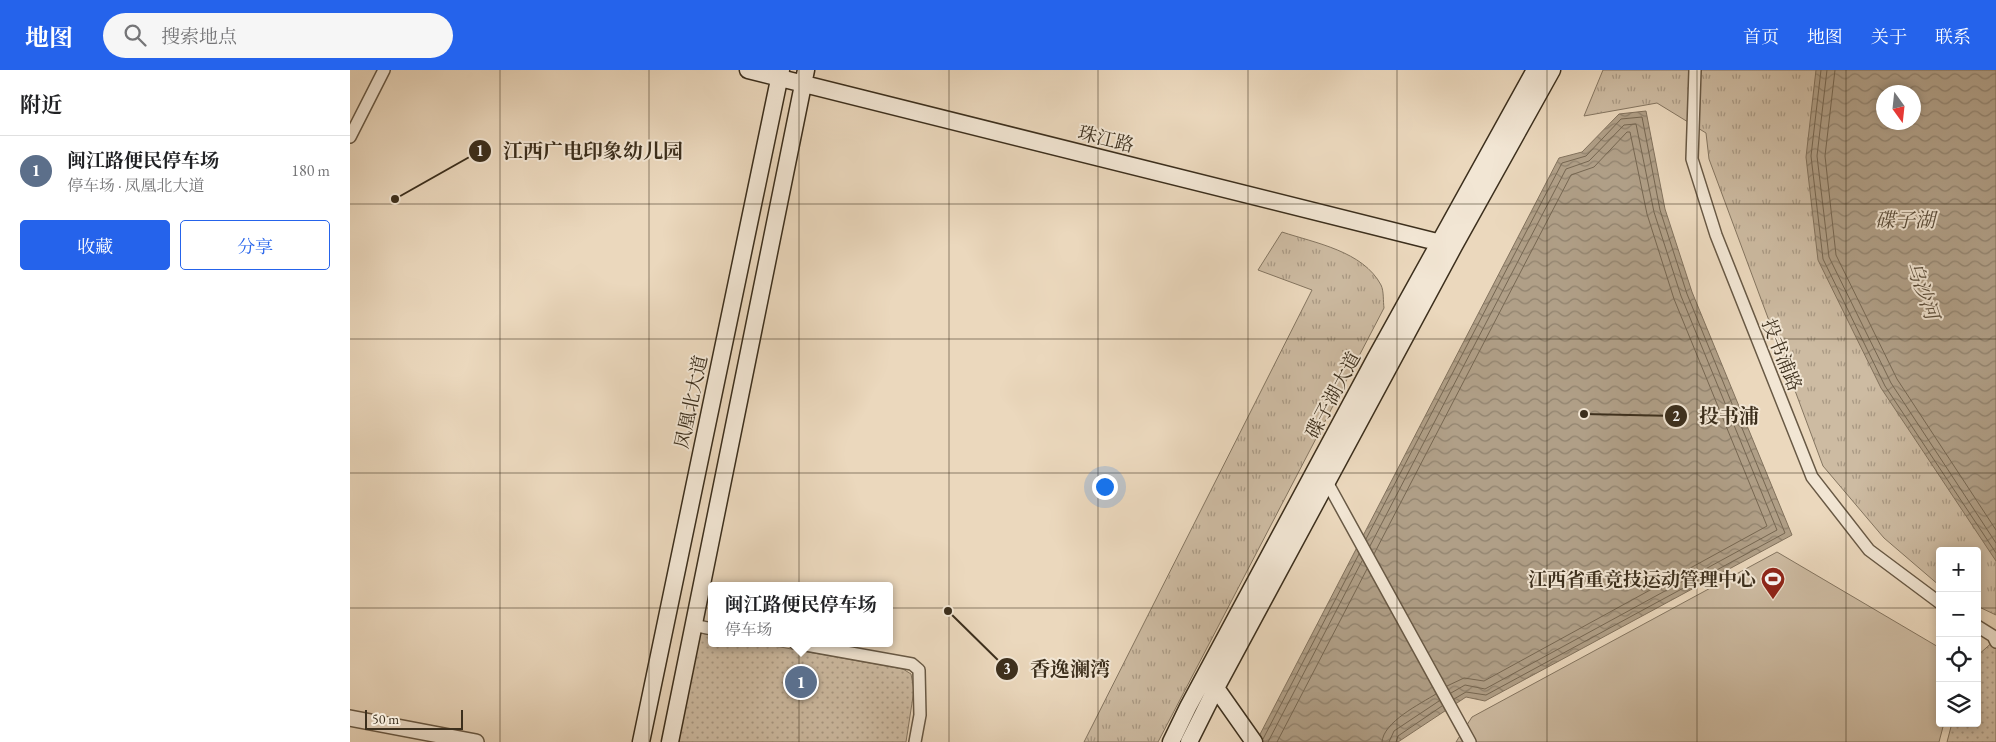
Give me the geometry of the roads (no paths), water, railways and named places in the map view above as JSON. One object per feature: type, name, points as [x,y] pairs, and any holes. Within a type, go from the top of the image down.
[{"type":"main road","name":"珠江路","points":[[748,70],[804,77],[1447,244]]},
{"type":"main road","name":"碟子湖大道","points":[[1189,742],[1327,482],[1536,70]]},
{"type":"main road","name":"碟子湖大道","points":[[1172,742],[1188,707],[1234,620],[1447,244],[1552,70]]},
{"type":"main road","name":"凤凰北大道","points":[[641,742],[779,74]]},
{"type":"main road","points":[[670,742],[804,77]]},
{"type":"main road","points":[[1216,688],[1254,742]]},
{"type":"street","points":[[350,137],[384,70]]},
{"type":"street","name":"投书浦路","points":[[1695,70],[1692,159],[1716,235],[1812,477],[1869,550],[1936,600]]},
{"type":"street","points":[[1327,482],[1470,742]]},
{"type":"street","points":[[693,625],[708,627]]},
{"type":"street","points":[[1981,628],[1993,636],[1996,642]]},
{"type":"street","points":[[817,647],[912,664],[919,670],[920,715],[915,742]]},
{"type":"street","points":[[350,718],[476,742]]},
{"type":"water","name":"碟子湖","points":[[1816,70],[1996,70],[1996,561],[1881,388],[1818,260],[1806,157]]},
{"type":"water","points":[[1646,111],[1665,209],[1692,292],[1792,535],[1485,701],[1466,697],[1398,742],[1256,742],[1559,158],[1582,152],[1619,114]]},
{"type":"place","name":"江西广电印象幼儿园","points":[[395,199]]},
{"type":"place","name":"投书浦","points":[[1584,414]]},
{"type":"place","name":"江西省重竞技运动管理中心","points":[[1773,600]]},
{"type":"place","name":"香逸澜湾","points":[[948,611]]},
{"type":"place","name":"闽江路便民停车场","points":[[801,682]]},
{"type":"water label","name":"乌沙河","points":[[1923,290]]}]
